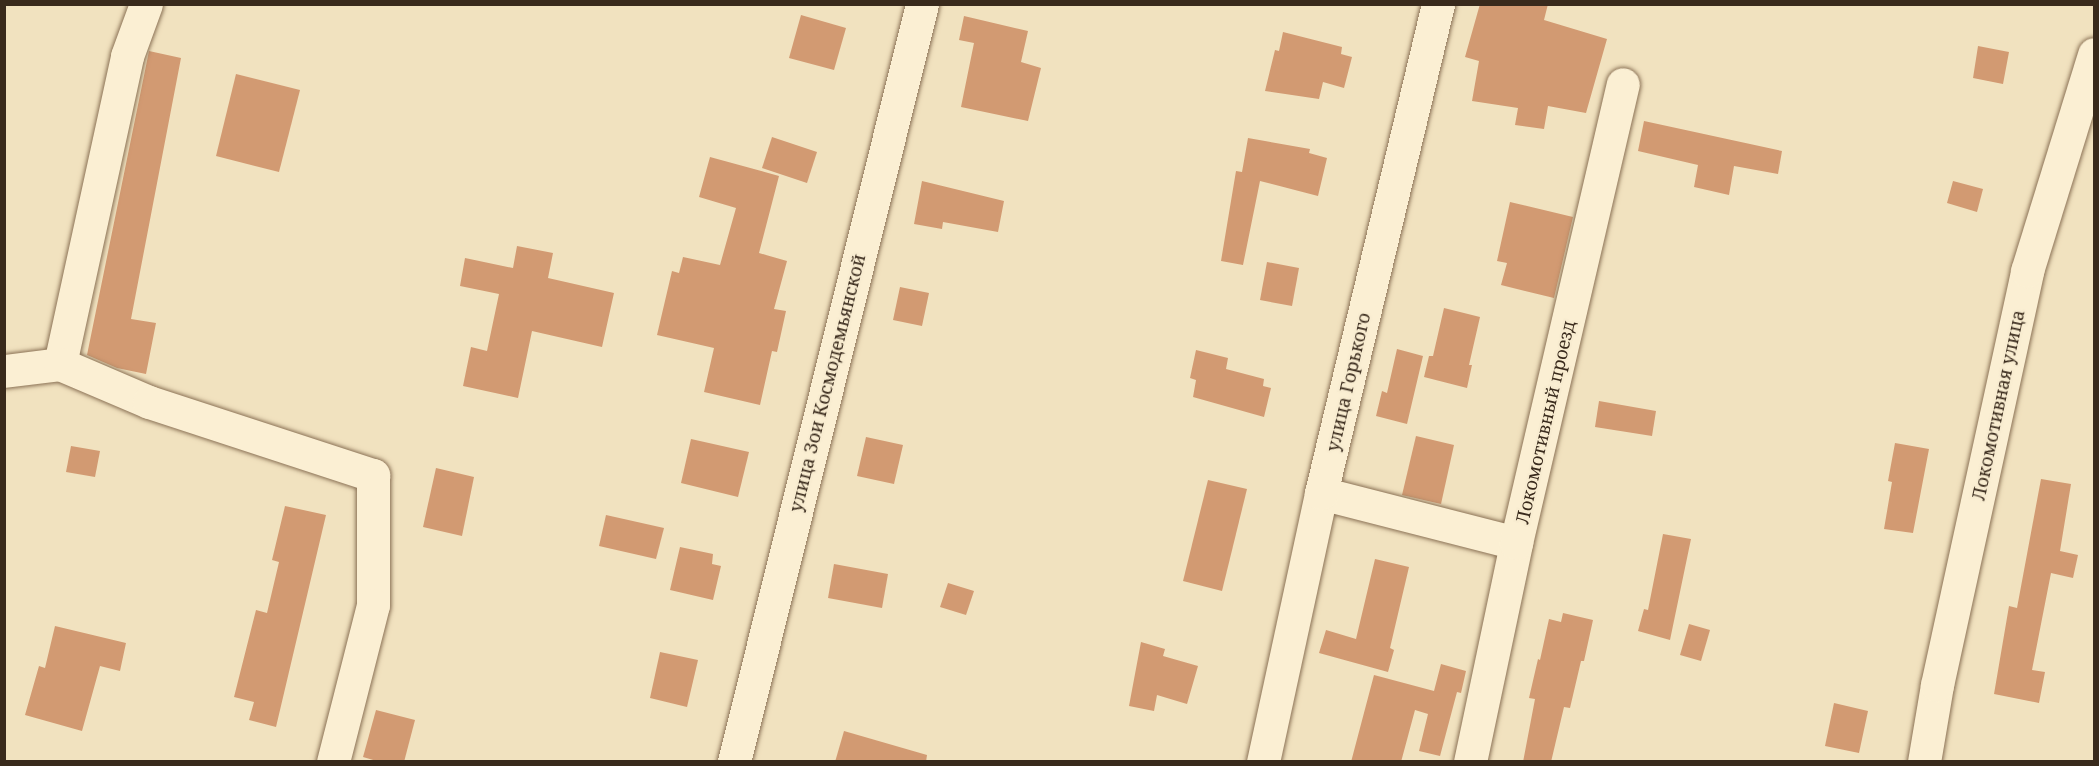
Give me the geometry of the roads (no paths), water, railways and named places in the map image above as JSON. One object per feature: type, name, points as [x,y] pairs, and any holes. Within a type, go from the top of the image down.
[{"type":"street","points":[[60,364],[127,56],[146,4]]},
{"type":"street","name":"улица Зои Космодемьянской","points":[[734,762],[922,4]]},
{"type":"street","name":"улица Горького","points":[[1263,762],[1321,493],[1438,4]]},
{"type":"street","name":"Локомотивная улица","points":[[1924,762],[1937,685],[2027,271],[2094,54]]},
{"type":"street","name":"Локомотивный проезд","points":[[1470,762],[1516,543],[1623,84]]},
{"type":"street","points":[[4,371],[60,364],[149,402],[373,475],[373,605],[333,762]]},
{"type":"street","points":[[1321,493],[1516,543]]}]
